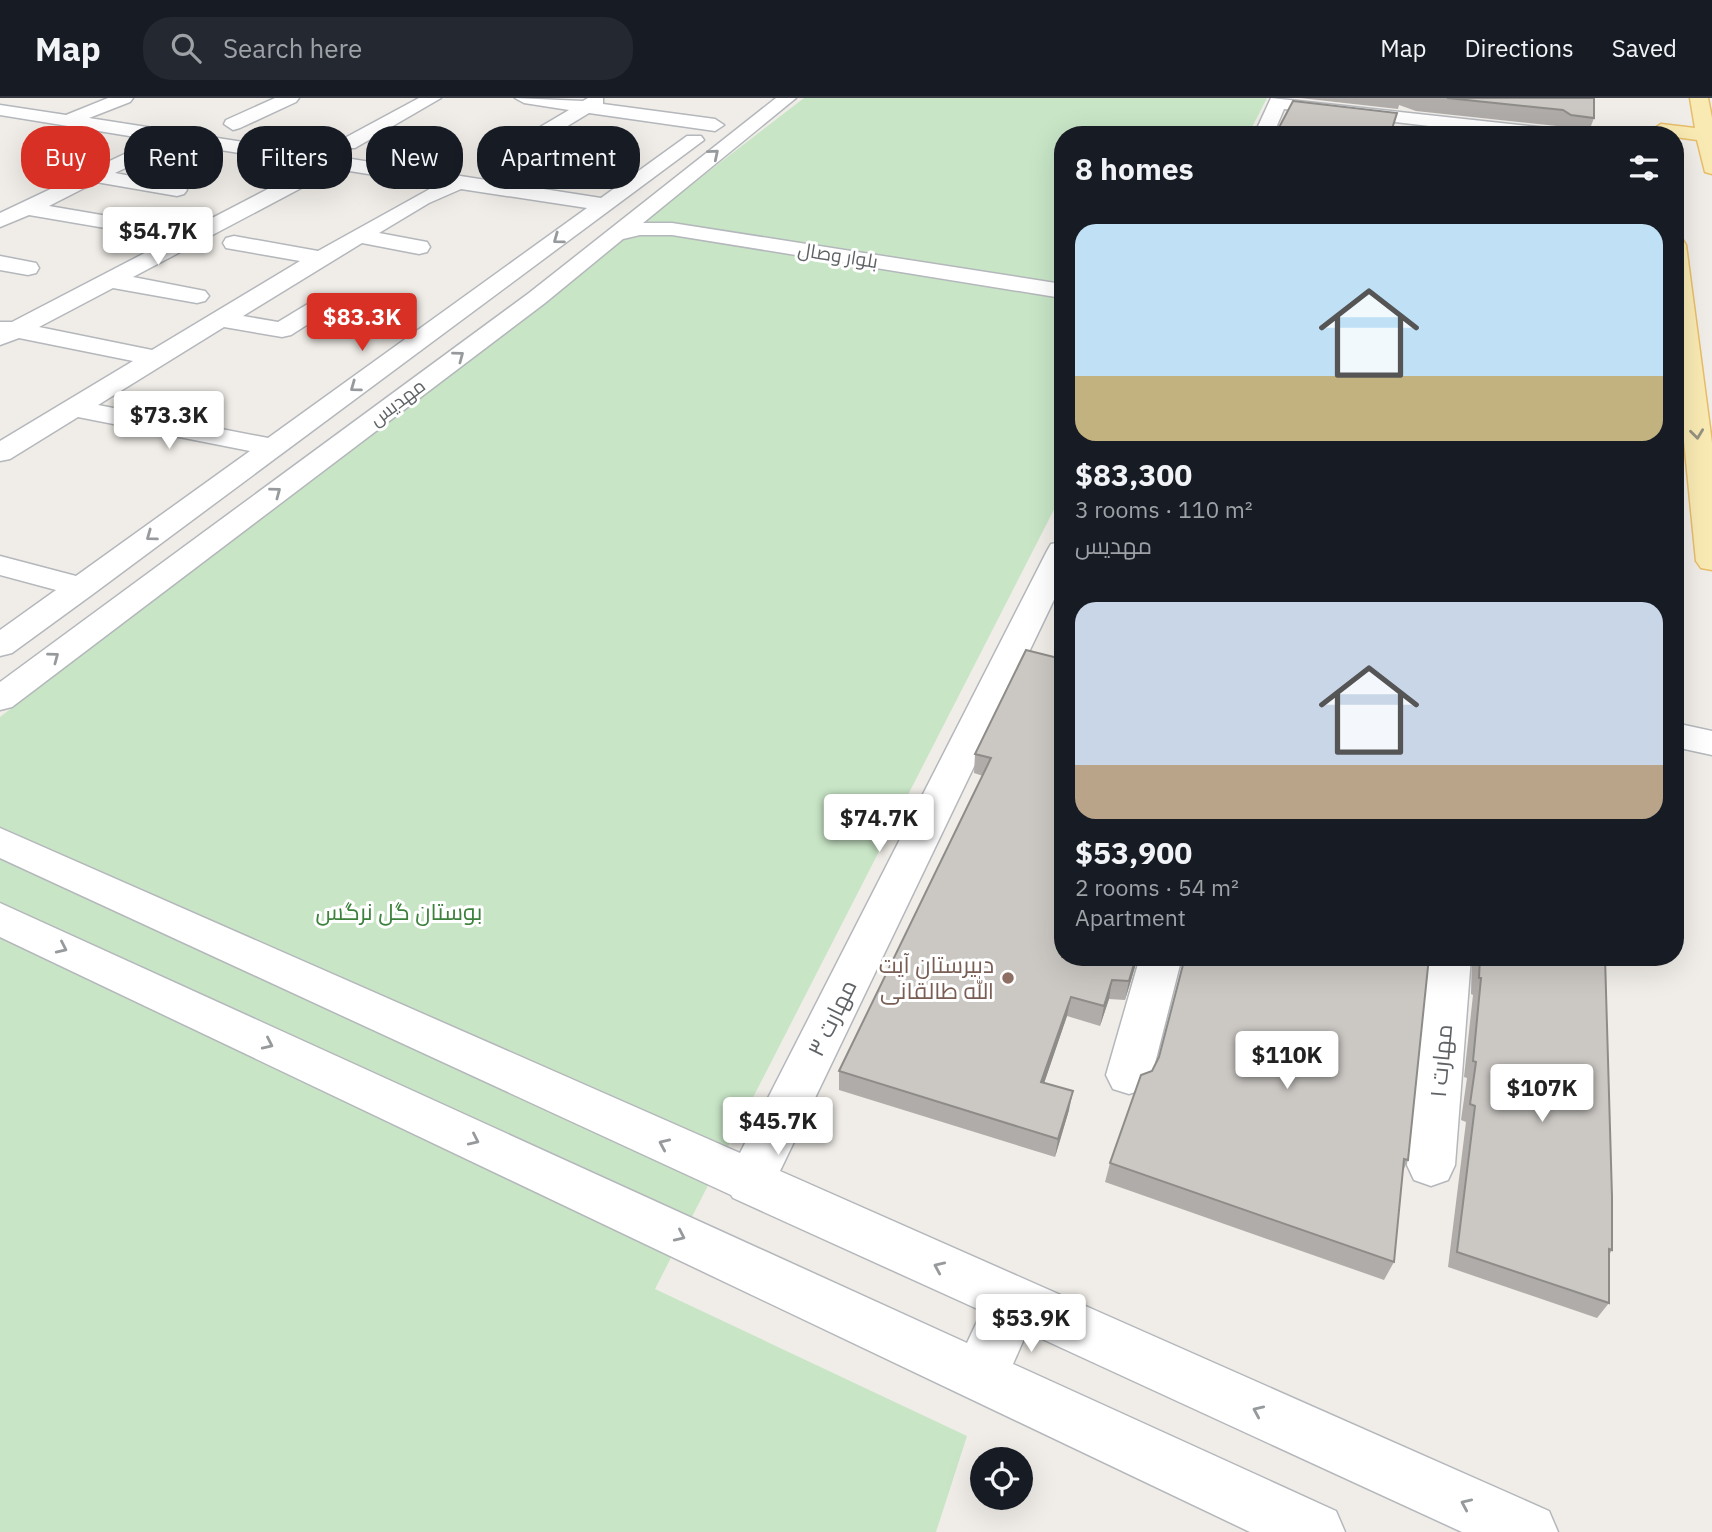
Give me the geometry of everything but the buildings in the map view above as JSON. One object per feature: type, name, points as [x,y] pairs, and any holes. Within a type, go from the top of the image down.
[{"type":"main road","points":[[1699,98],[1712,168]]},
{"type":"main road","points":[[1658,109],[1661,126]]},
{"type":"main road","points":[[1684,134],[1706,135]]},
{"type":"main road","points":[[1684,386],[1712,561]]},
{"type":"street","points":[[69,120],[124,98]]},
{"type":"street","points":[[233,124],[290,98]]},
{"type":"street","points":[[352,142],[432,98]]},
{"type":"street","points":[[524,98],[593,102],[715,125]]},
{"type":"street","name":"مهدیس","points":[[0,646],[752,98]]},
{"type":"street","name":"مهدیس","points":[[0,699],[537,298],[787,98]]},
{"type":"street","points":[[1267,126],[1279,101],[1398,126],[1405,98]]},
{"type":"street","points":[[554,126],[593,102]]},
{"type":"street","points":[[1523,126],[1524,109]]},
{"type":"street","points":[[0,110],[124,129]]},
{"type":"street","points":[[0,127],[32,114]]},
{"type":"street","points":[[110,179],[177,190]]},
{"type":"street","points":[[463,183],[605,205]]},
{"type":"street","points":[[0,221],[66,189]]},
{"type":"street","points":[[5,332],[283,189]]},
{"type":"street","points":[[0,453],[219,318],[422,199],[444,189]]},
{"type":"street","name":"بلوار وصال","points":[[664,196],[669,207],[689,216],[1054,273]]},
{"type":"street","points":[[26,208],[117,224]]},
{"type":"street","name":"بلوار وصال","points":[[613,235],[640,229],[673,229],[1054,290]]},
{"type":"street","points":[[358,236],[419,247]]},
{"type":"street","points":[[234,243],[321,258]]},
{"type":"street","points":[[0,263],[27,268]]},
{"type":"street","points":[[110,280],[197,296]]},
{"type":"street","points":[[219,318],[282,330],[319,307]]},
{"type":"street","points":[[5,332],[155,358]]},
{"type":"street","points":[[74,408],[273,447]]},
{"type":"street","points":[[194,506],[243,517]]},
{"type":"street","points":[[0,565],[82,587]]},
{"type":"street","name":"مهارت ۳","points":[[750,1183],[1049,609],[1054,587]]},
{"type":"street","points":[[1684,737],[1712,743]]},
{"type":"street","points":[[0,842],[750,1183],[1528,1532]]},
{"type":"street","points":[[0,919],[1315,1532]]},
{"type":"street","points":[[1129,1075],[1159,966]]},
{"type":"street","name":"مهارت ۱","points":[[1431,1165],[1449,966]]},
{"type":"street","points":[[980,1376],[1014,1301]]},
{"type":"green space","name":"بوستان گل نرگس","points":[[804,98],[1267,98],[1253,126],[1054,126],[1054,510],[655,1289],[967,1436],[936,1532],[0,1532],[0,717]]},
{"type":"place","name":"دبیرستان آیت الله طالقانی","points":[[1008,978]]}]
